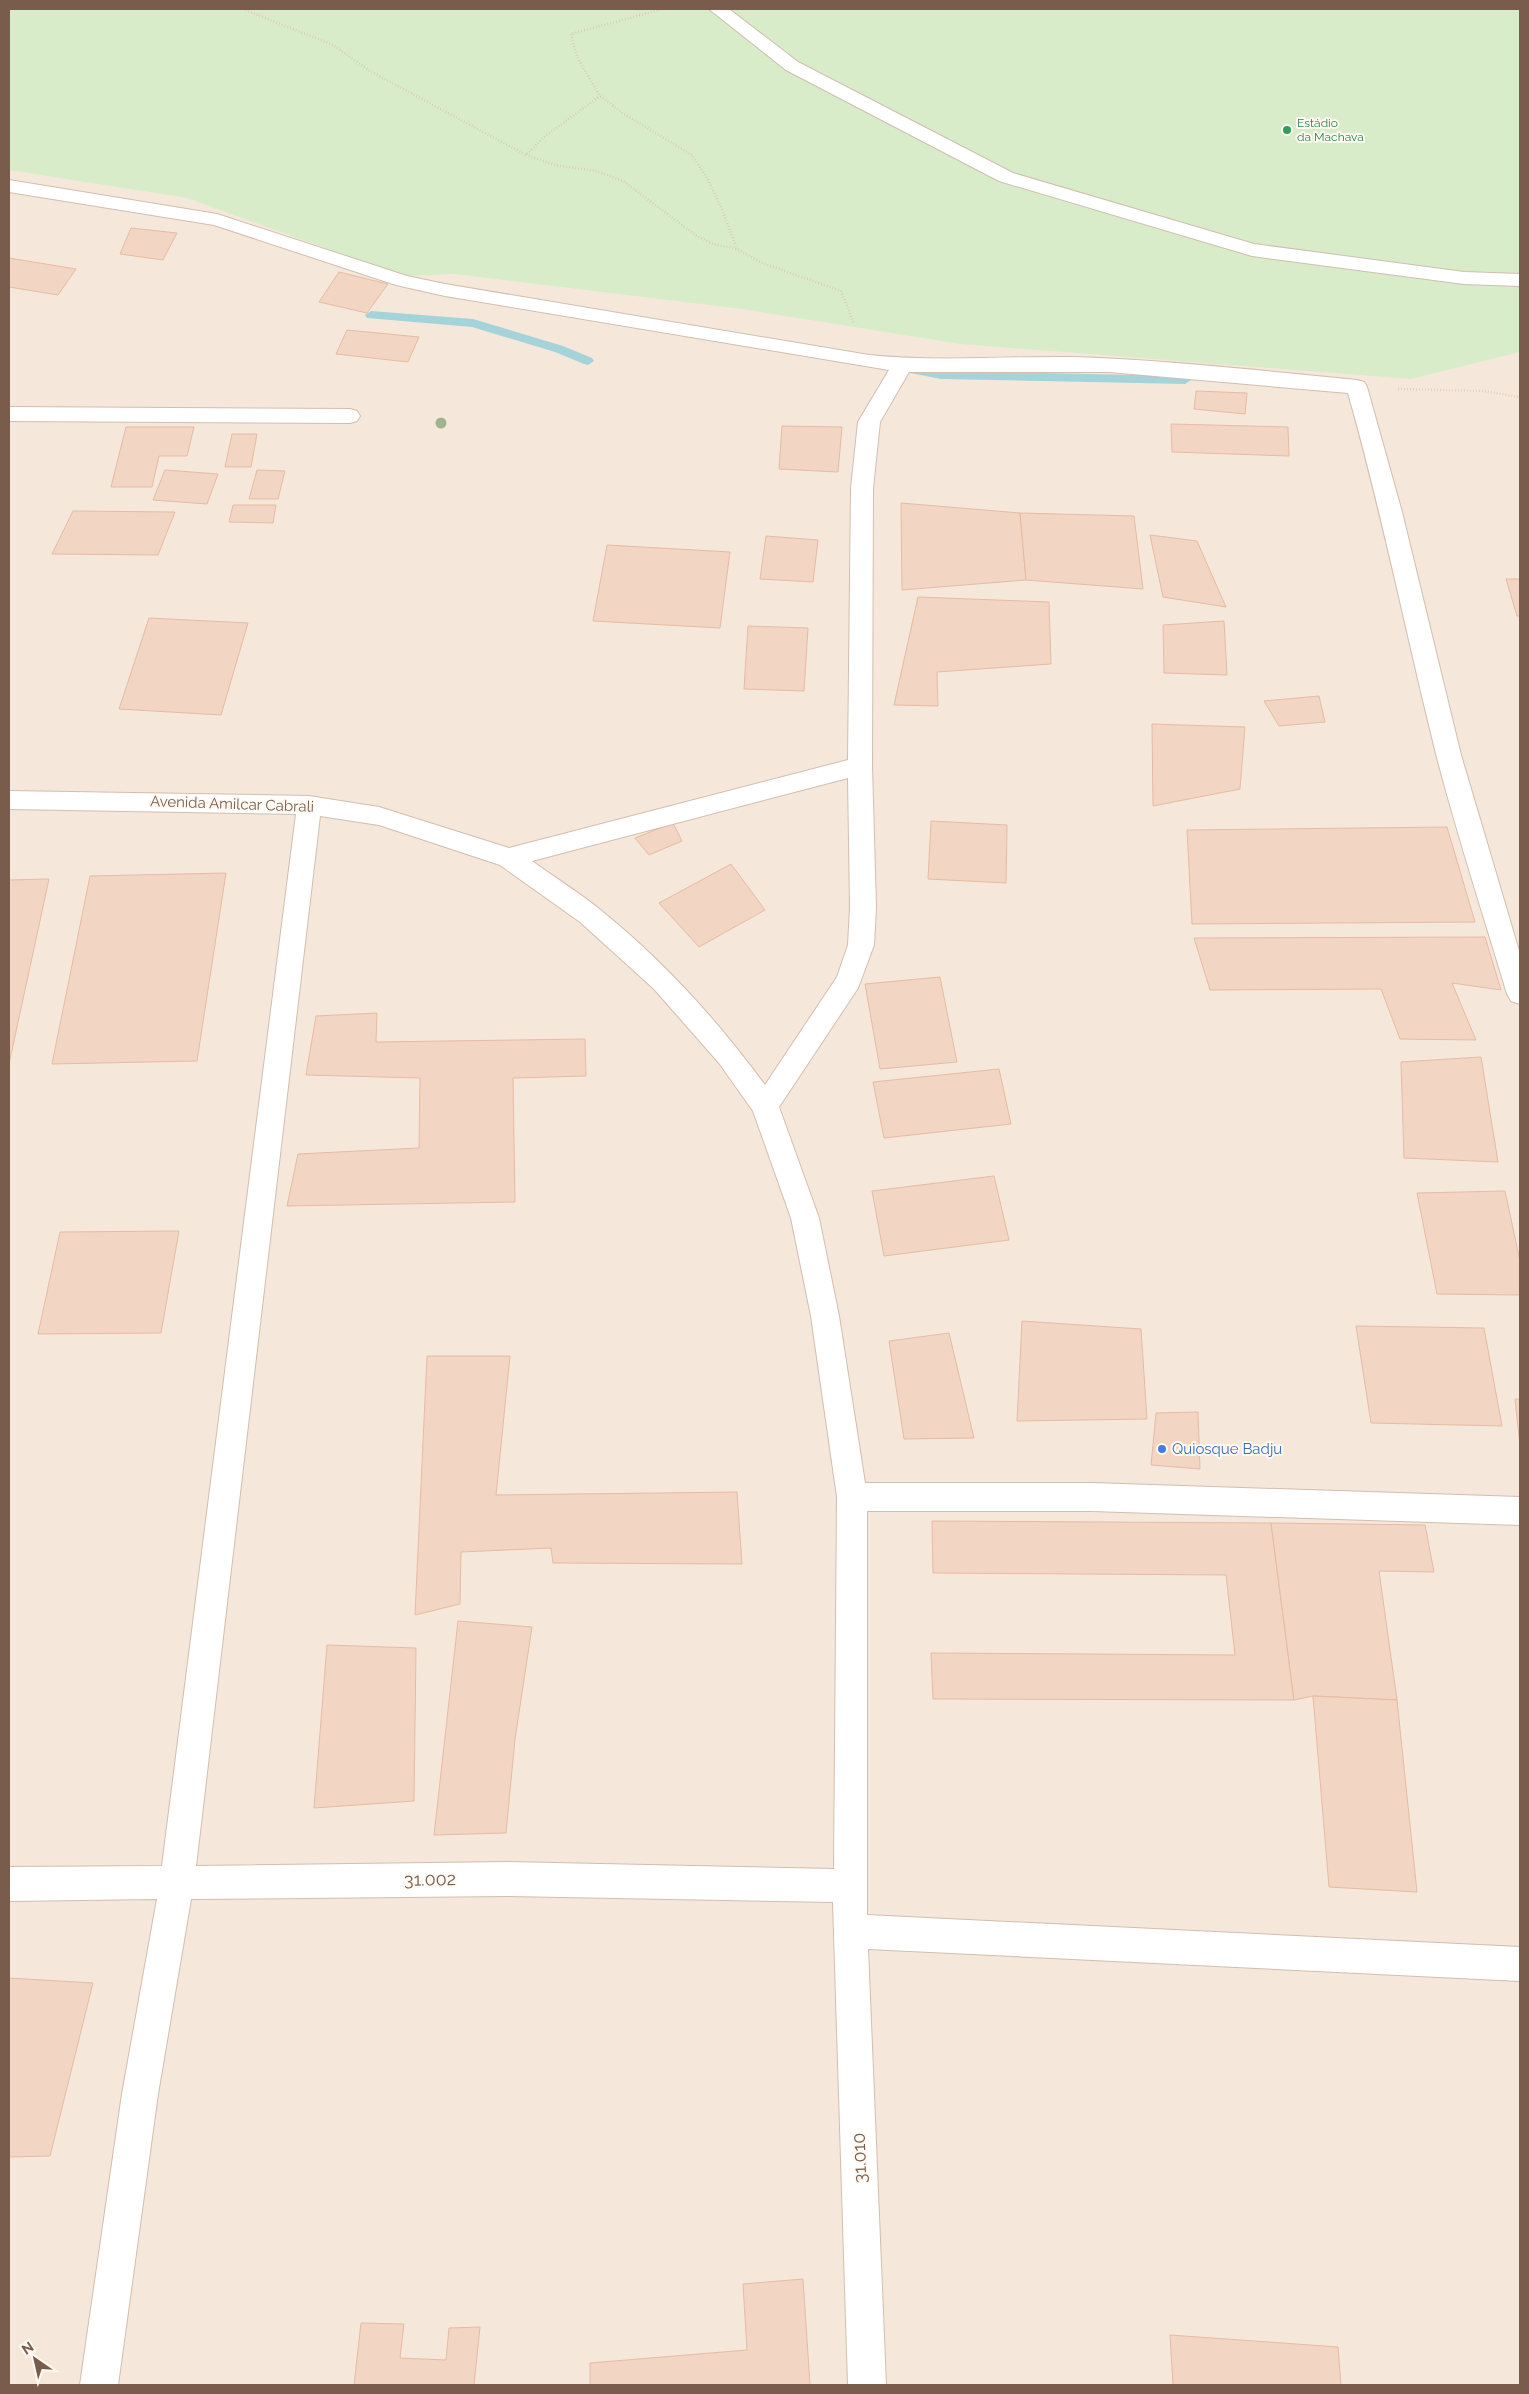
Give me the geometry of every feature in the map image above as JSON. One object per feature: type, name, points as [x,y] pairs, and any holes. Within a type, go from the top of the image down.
[{"type":"street","points":[[718,9],[792,66],[1006,176],[1252,250],[1464,278],[1520,280]]},
{"type":"street","points":[[9,186],[217,220],[403,281],[445,290],[869,362],[902,366],[1074,364],[1200,372],[1357,387],[1390,506],[1441,723],[1486,884],[1520,994]]},
{"type":"street","points":[[765,1106],[849,981],[861,945],[863,907],[860,766],[862,488],[869,422],[902,366]]},
{"type":"street","points":[[9,414],[350,416]]},
{"type":"street","points":[[509,858],[860,766]]},
{"type":"street","name":"Avenida Amilcar Cabrali","points":[[9,800],[309,805],[379,816],[509,858],[590,915],[663,982],[728,1055],[765,1106],[805,1218],[825,1316],[852,1497]]},
{"type":"street","points":[[99,2385],[140,2094],[177,1882],[309,805]]},
{"type":"street","points":[[852,1497],[1092,1497],[1520,1511]]},
{"type":"street","name":"31.010","points":[[852,1497],[850,1931],[867,2385]]},
{"type":"street","name":"31.002","points":[[9,1884],[508,1879],[851,1886]]},
{"type":"street","points":[[850,1931],[1520,1964]]},
{"type":"path","points":[[243,9],[291,30],[333,45],[370,71],[526,155],[555,165],[596,171],[623,180],[697,236],[713,244],[737,249],[760,262],[841,291],[869,362]]},
{"type":"path","points":[[663,9],[571,34],[577,57],[600,96],[624,114],[692,155],[707,178],[721,207],[737,249]]},
{"type":"path","points":[[526,155],[544,137],[600,96]]},
{"type":"path","points":[[1357,387],[1483,391],[1520,397]]},
{"type":"shaded area","points":[[9,9],[1520,9],[1520,2385],[9,2385]]},
{"type":"green space","points":[[9,9],[1520,9],[1520,352],[1411,379],[960,344],[742,309],[455,274],[403,276],[187,198],[9,170]]},
{"type":"building","points":[[131,228],[177,233],[163,260],[120,254]]},
{"type":"building","points":[[9,258],[76,269],[58,295],[9,287]]},
{"type":"building","points":[[339,272],[388,284],[367,313],[319,302]]},
{"type":"building","points":[[347,330],[419,337],[408,362],[336,354]]},
{"type":"building","points":[[1196,391],[1247,393],[1245,414],[1194,409]]},
{"type":"building","points":[[1171,424],[1288,427],[1289,456],[1172,452]]},
{"type":"building","points":[[782,426],[842,427],[838,472],[779,469]]},
{"type":"building","points":[[126,427],[194,427],[187,456],[159,456],[152,487],[111,487]]},
{"type":"building","points":[[232,434],[257,434],[251,467],[225,467]]},
{"type":"building","points":[[165,470],[218,474],[207,504],[153,500]]},
{"type":"building","points":[[257,470],[285,471],[278,499],[249,499]]},
{"type":"building","points":[[901,503],[1020,513],[1026,580],[902,590]]},
{"type":"building","points":[[233,505],[276,505],[273,523],[229,522]]},
{"type":"building","points":[[73,511],[175,512],[158,555],[52,554]]},
{"type":"building","points":[[1020,513],[1134,516],[1143,589],[1026,580]]},
{"type":"building","points":[[1150,535],[1197,541],[1226,607],[1163,597]]},
{"type":"building","points":[[766,536],[818,540],[813,582],[760,579]]},
{"type":"building","points":[[607,545],[730,552],[720,628],[593,621]]},
{"type":"building","points":[[1506,579],[1520,579],[1520,616],[1517,616]]},
{"type":"building","points":[[918,597],[1049,602],[1051,664],[937,672],[938,706],[894,705]]},
{"type":"building","points":[[149,618],[248,623],[221,715],[119,709]]},
{"type":"building","points":[[1224,621],[1227,675],[1164,673],[1163,625]]},
{"type":"building","points":[[748,626],[808,628],[804,691],[744,689]]},
{"type":"building","points":[[1319,696],[1325,722],[1279,726],[1264,701]]},
{"type":"building","points":[[1152,724],[1245,727],[1240,789],[1153,806]]},
{"type":"building","points":[[931,821],[1007,825],[1006,883],[928,879]]},
{"type":"building","points":[[673,823],[682,841],[649,855],[635,838]]},
{"type":"building","points":[[1447,827],[1475,922],[1192,924],[1187,830]]},
{"type":"building","points":[[731,864],[765,910],[699,947],[659,903]]},
{"type":"building","points":[[226,873],[197,1061],[52,1064],[90,876]]},
{"type":"building","points":[[49,879],[9,1064],[9,880]]},
{"type":"building","points":[[1485,937],[1501,990],[1452,983],[1476,1040],[1400,1039],[1381,989],[1210,990],[1194,938]]},
{"type":"building","points":[[940,977],[957,1062],[880,1069],[865,984]]},
{"type":"building","points":[[377,1013],[376,1042],[585,1039],[586,1076],[513,1078],[515,1202],[287,1206],[298,1154],[419,1148],[420,1078],[306,1075],[316,1016]]},
{"type":"building","points":[[1481,1057],[1498,1162],[1404,1158],[1401,1062]]},
{"type":"building","points":[[999,1069],[1011,1124],[884,1138],[873,1082]]},
{"type":"building","points":[[994,1176],[1009,1240],[884,1256],[872,1191]]},
{"type":"building","points":[[1505,1191],[1520,1261],[1520,1295],[1437,1294],[1417,1193]]},
{"type":"building","points":[[179,1231],[161,1333],[38,1334],[60,1232]]},
{"type":"building","points":[[1022,1321],[1141,1329],[1147,1419],[1017,1421]]},
{"type":"building","points":[[1356,1326],[1484,1328],[1502,1426],[1371,1423]]},
{"type":"building","points":[[949,1333],[974,1438],[904,1439],[889,1341]]},
{"type":"building","points":[[427,1356],[510,1356],[496,1495],[737,1492],[742,1564],[553,1563],[551,1548],[461,1552],[460,1604],[415,1615]]},
{"type":"building","points":[[1515,1399],[1520,1399],[1520,1446]]},
{"type":"building","points":[[1198,1412],[1200,1469],[1151,1465],[1156,1413]]},
{"type":"building","points":[[932,1521],[1271,1523],[1294,1700],[933,1699],[931,1653],[1235,1655],[1226,1575],[933,1573]]},
{"type":"building","points":[[1271,1523],[1425,1525],[1434,1572],[1379,1571],[1397,1700],[1313,1696],[1294,1700]]},
{"type":"building","points":[[458,1621],[532,1627],[515,1739],[506,1833],[434,1835]]},
{"type":"building","points":[[327,1645],[416,1648],[414,1801],[314,1808]]},
{"type":"building","points":[[1313,1696],[1397,1700],[1417,1892],[1329,1887]]},
{"type":"building","points":[[9,1978],[93,1983],[50,2156],[9,2157]]},
{"type":"building","points":[[803,2279],[810,2385],[590,2385],[590,2363],[747,2350],[743,2284]]},
{"type":"building","points":[[361,2323],[404,2324],[400,2358],[446,2360],[449,2328],[480,2327],[474,2385],[354,2385]]},
{"type":"building","points":[[1170,2335],[1338,2347],[1341,2385],[1173,2385]]},
{"type":"waterway","points":[[371,315],[473,323],[510,336],[559,349],[588,361]]},
{"type":"waterway","points":[[904,368],[941,375],[1185,380]]},
{"type":"place","name":"Estádio da Machava","points":[[1287,130]]},
{"type":"place","name":"Quiosque Badju","points":[[1162,1449]]}]
